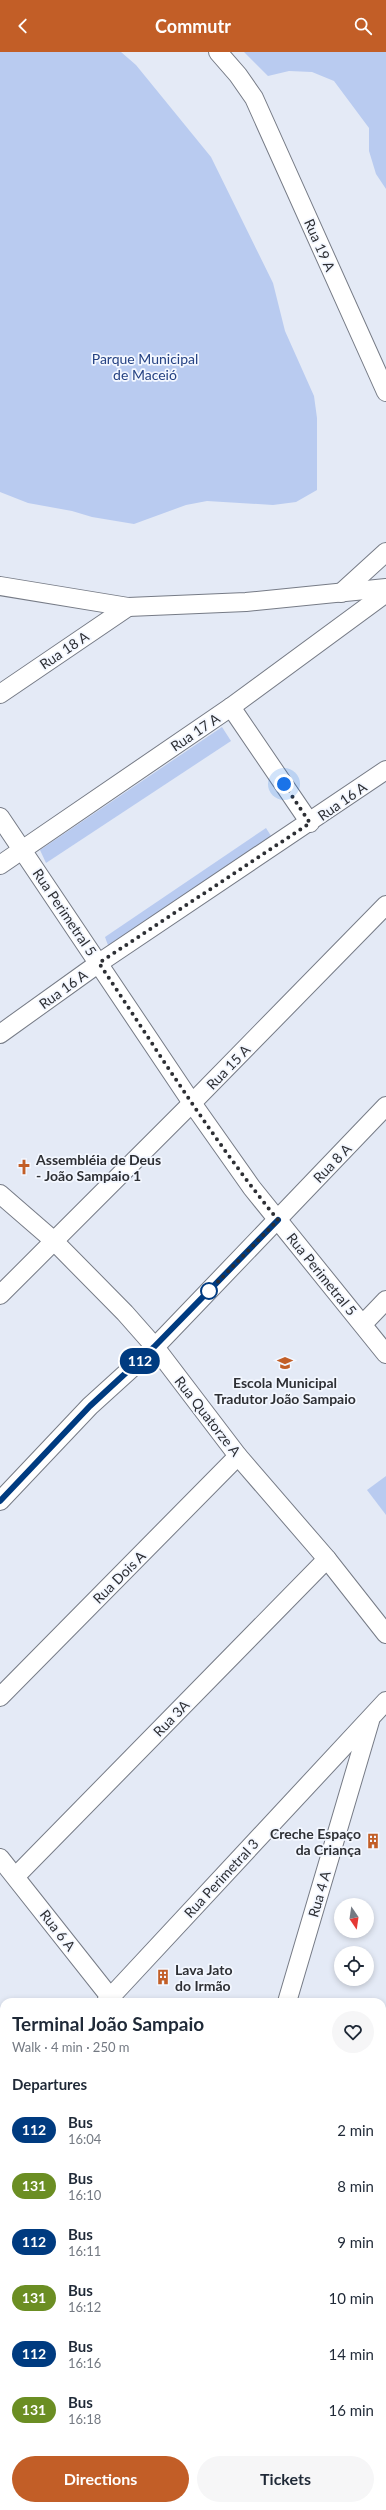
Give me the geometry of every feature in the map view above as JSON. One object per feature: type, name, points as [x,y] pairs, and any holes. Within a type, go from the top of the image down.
[{"type":"street","name":"Rua 19 A","points":[[218,52],[238,75],[254,98],[386,392]]},
{"type":"street","points":[[341,593],[386,552]]},
{"type":"street","points":[[0,586],[128,607],[246,602],[386,588]]},
{"type":"street","name":"Rua 17 A","points":[[0,866],[231,708],[386,593]]},
{"type":"street","name":"Rua 18 A","points":[[0,694],[128,607]]},
{"type":"street","points":[[231,708],[310,823]]},
{"type":"street","name":"Rua 16 A","points":[[0,1034],[99,963],[310,823],[386,770]]},
{"type":"street","name":"Rua Perimetral 5","points":[[0,817],[192,1103],[252,1188],[386,1354]]},
{"type":"street","name":"Rua 15 A","points":[[0,1295],[53,1240],[192,1103],[386,904]]},
{"type":"street","name":"Rua 8 A","points":[[0,1501],[90,1406],[154,1347],[278,1220],[386,1106]]},
{"type":"street","name":"Rua Quatorze A","points":[[0,1194],[53,1240],[125,1313],[154,1347],[238,1456],[327,1559],[386,1634]]},
{"type":"street","points":[[363,1324],[386,1300]]},
{"type":"street","name":"Rua Dois A","points":[[0,1698],[238,1456]]},
{"type":"street","name":"Rua 3A","points":[[16,1876],[327,1559]]},
{"type":"street","name":"Rua Perimetral 3","points":[[112,1998],[386,1701]]},
{"type":"street","name":"Rua 4 A","points":[[288,1998],[370,1718]]},
{"type":"street","name":"Rua 6 A","points":[[0,1858],[16,1876],[108,1998]]},
{"type":"green space","name":"Parque Municipal de Maceió","points":[[0,52],[121,52],[136,65],[211,157],[273,283],[285,331],[314,396],[317,418],[317,490],[296,502],[273,505],[207,501],[186,505],[134,524],[92,517],[72,511],[28,503],[0,492]]},
{"type":"green space","points":[[244,52],[386,52],[386,189],[376,174],[369,151],[369,128],[334,81],[312,72],[289,71],[268,76]]},
{"type":"green space","points":[[222,727],[231,741],[46,863],[40,850]]},
{"type":"green space","points":[[266,828],[273,839],[109,948],[105,937]]},
{"type":"green space","points":[[386,1476],[386,1515],[367,1490]]},
{"type":"bus line","name":"112","points":[[0,1501],[90,1406],[154,1347],[278,1220]]},
{"type":"place","name":"Assembléia de Deus - João Sampaio 1","points":[[24,1167]]},
{"type":"place","name":"Escola Municipal Tradutor João Sampaio","points":[[285,1363]]},
{"type":"place","name":"Creche Espaço da Criança","points":[[373,1841]]},
{"type":"place","name":"Lava Jato do Irmão","points":[[163,1977]]},
{"type":"route","points":[[209,1291],[206,1294],[278,1220],[252,1188],[192,1103],[99,963],[310,823],[284,784]]}]
